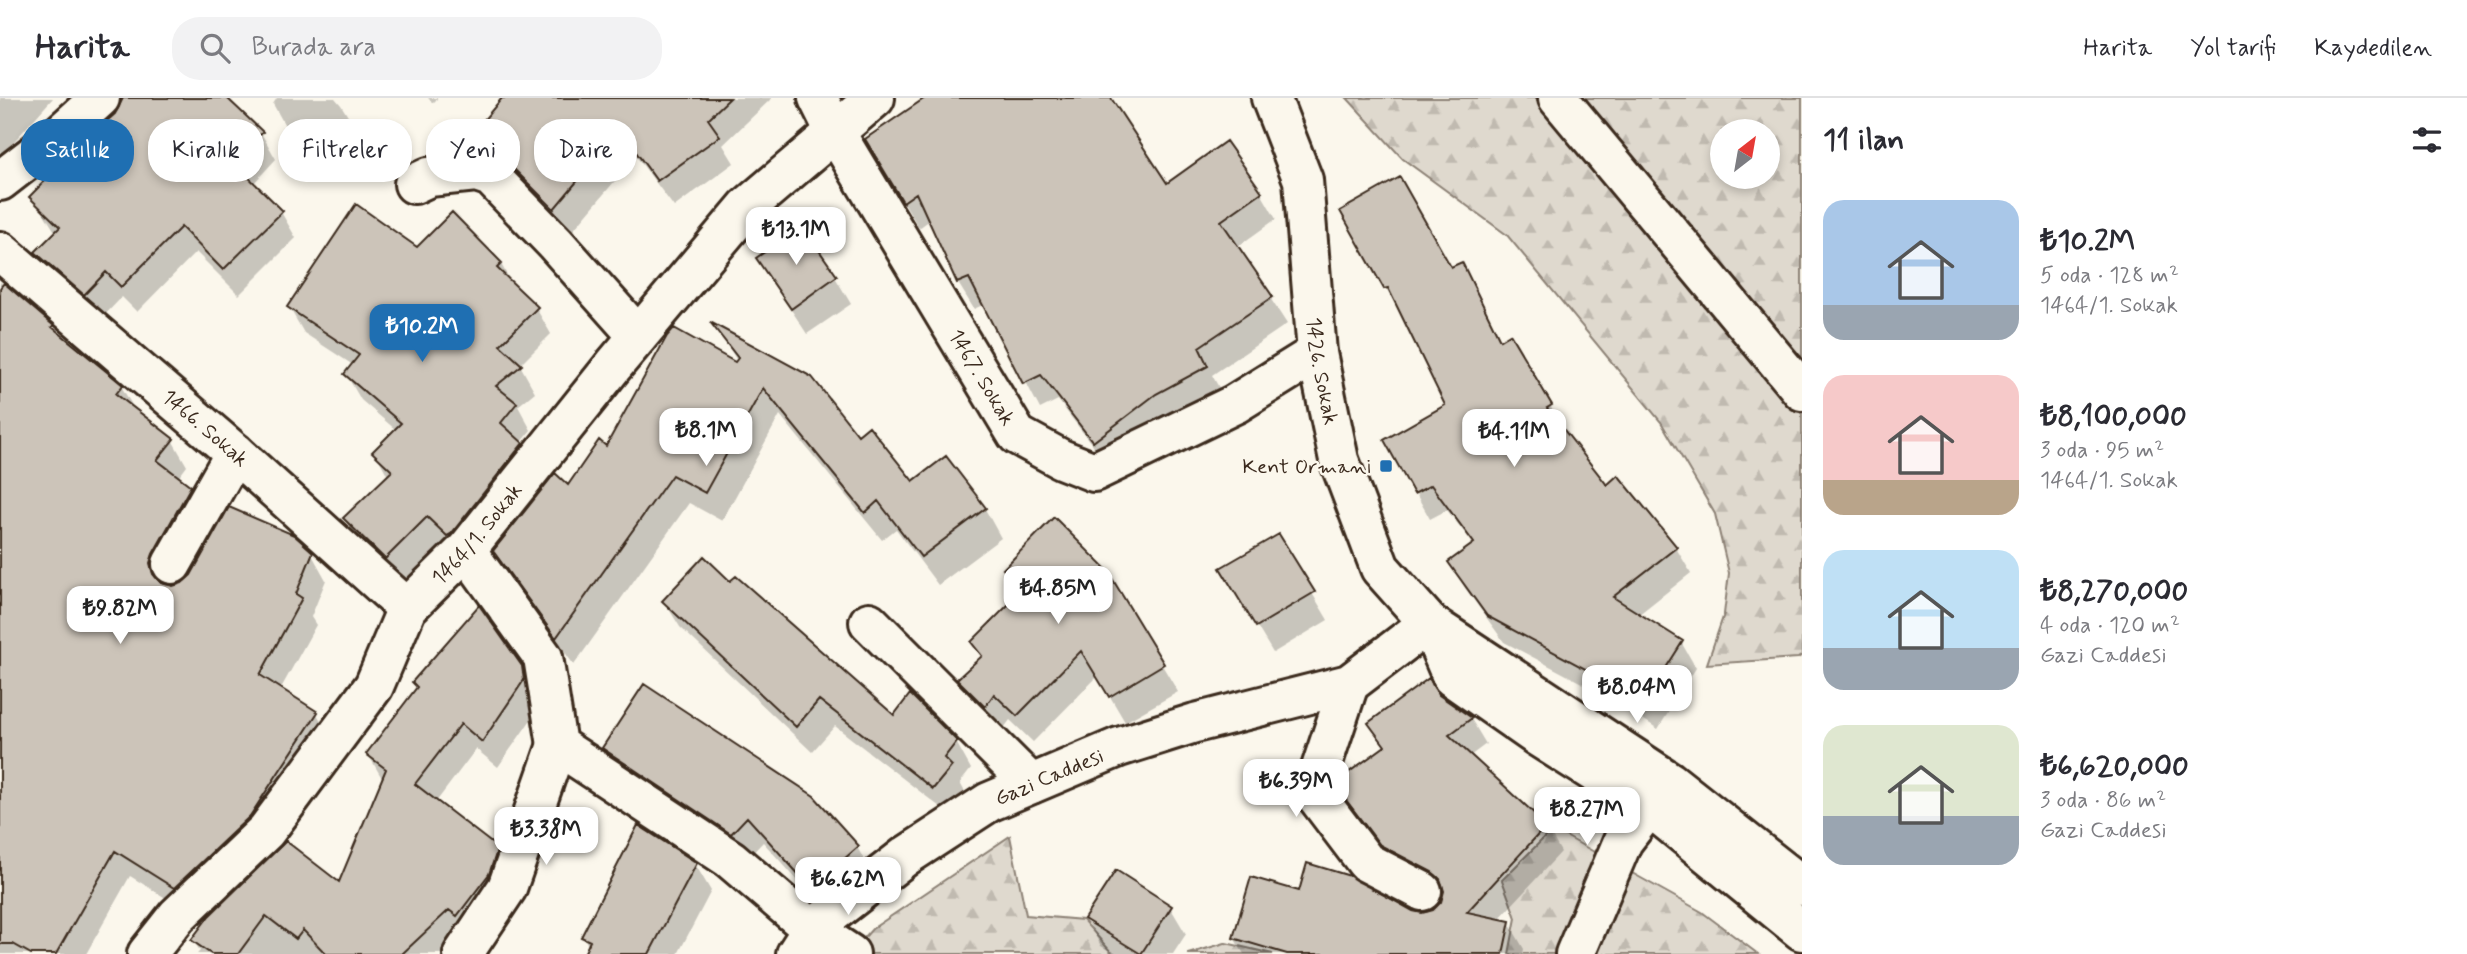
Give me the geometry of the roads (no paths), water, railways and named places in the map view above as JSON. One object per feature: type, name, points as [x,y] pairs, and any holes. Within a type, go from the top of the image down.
[{"type":"street","points":[[0,181],[58,136],[100,98]]},
{"type":"street","name":"1467. Sokak","points":[[818,98],[835,132],[1017,435],[1061,459],[1094,472],[1235,404],[1317,353]]},
{"type":"street","name":"1464/1. Sokak","points":[[147,954],[177,916],[275,820],[374,686],[407,608],[466,550],[638,336],[747,207],[875,98]]},
{"type":"street","name":"1426. Sokak","points":[[1271,98],[1303,180],[1317,353],[1339,460],[1380,568],[1429,623],[1452,677],[1538,737],[1659,794]]},
{"type":"street","points":[[1558,98],[1802,391]]},
{"type":"street","points":[[414,184],[429,177],[476,172],[492,177],[638,336]]},
{"type":"street","name":"1466. Sokak","points":[[0,251],[235,453],[407,608]]},
{"type":"street","points":[[172,564],[235,453]]},
{"type":"street","points":[[463,954],[507,888],[557,744],[543,657],[466,550]]},
{"type":"street","points":[[869,622],[1031,784]]},
{"type":"street","name":"Gazi Caddesi","points":[[804,942],[906,856],[989,802],[1119,747],[1195,723],[1349,684],[1429,623]]},
{"type":"street","points":[[1349,684],[1313,792],[1366,862],[1422,891]]},
{"type":"street","points":[[557,744],[730,859],[804,942],[850,954]]},
{"type":"street","points":[[1659,794],[1802,886]]},
{"type":"street","points":[[1659,794],[1802,931]]},
{"type":"street","points":[[1575,954],[1623,841],[1659,794]]},
{"type":"place","name":"Kent Ormani","points":[[1386,466]]}]
